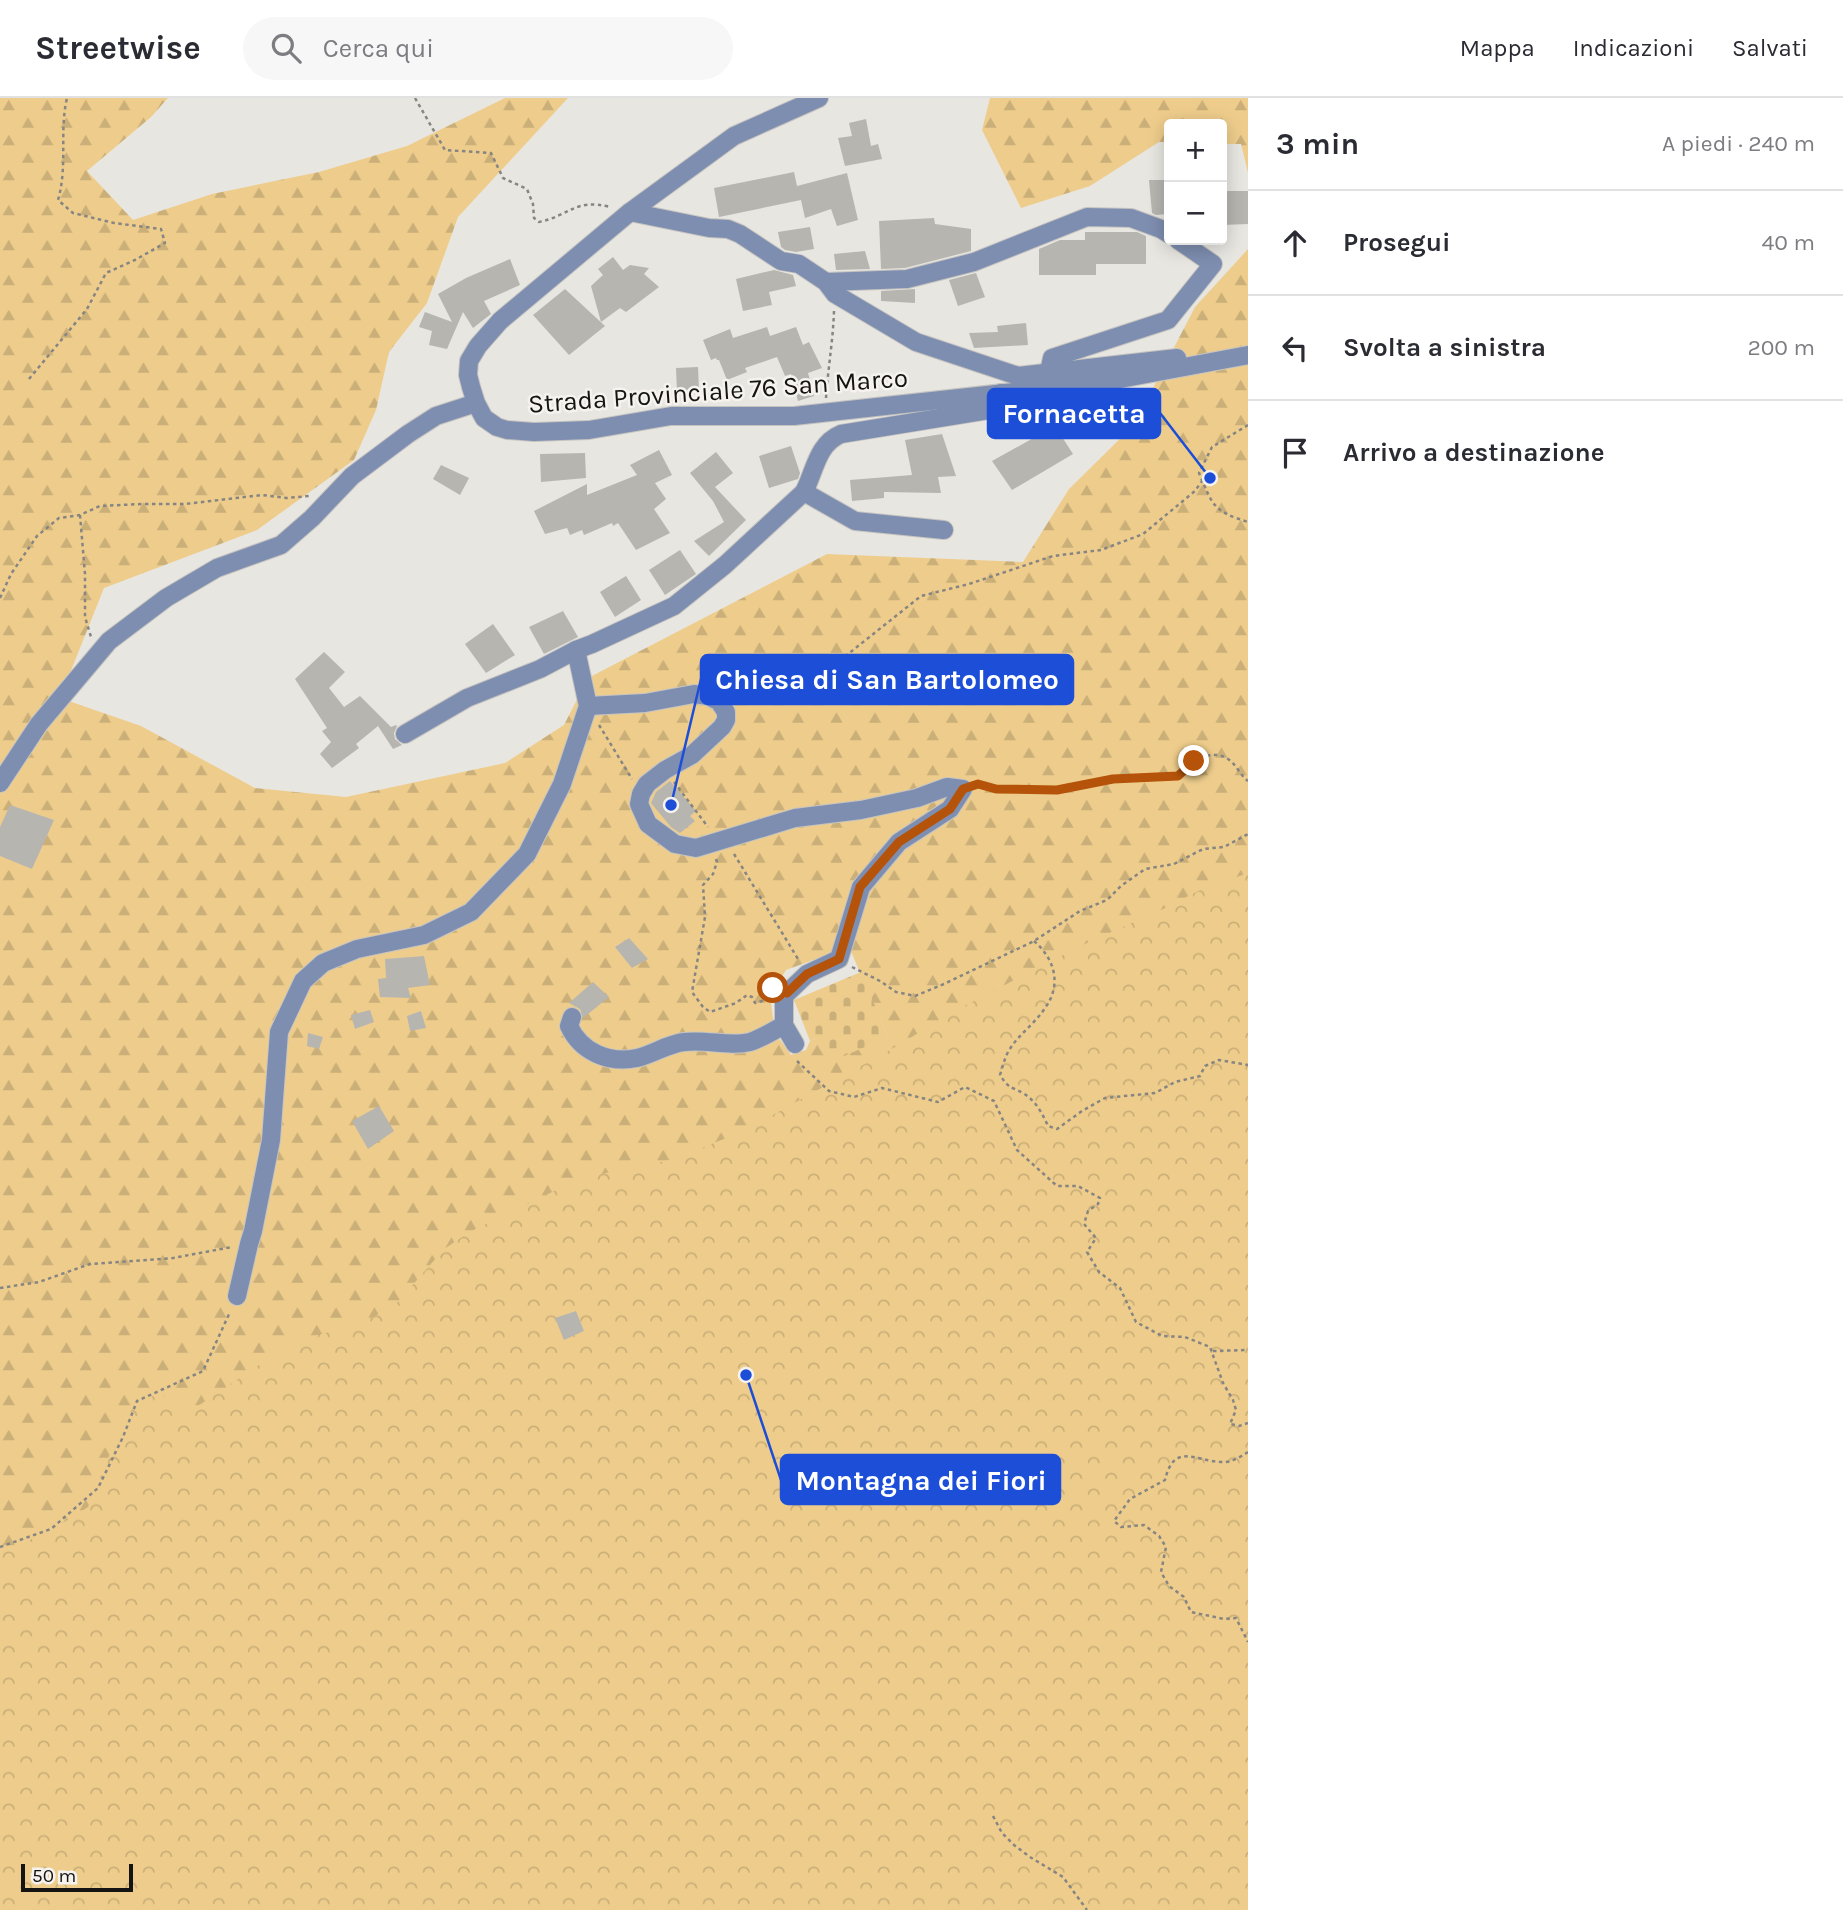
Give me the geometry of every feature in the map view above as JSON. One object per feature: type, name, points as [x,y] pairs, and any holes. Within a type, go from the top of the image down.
[{"type":"street","points":[[0,783],[39,724],[109,640],[166,598],[217,568],[281,545],[312,518],[352,476],[417,428],[436,416],[475,403],[468,376],[469,361],[500,321],[630,212],[734,136],[819,98]]},
{"type":"street","points":[[630,212],[709,228],[728,229],[740,234],[781,261],[799,264],[830,288],[916,342],[1018,376],[1219,353],[1243,356]]},
{"type":"street","points":[[830,288],[907,279],[974,262],[1087,216],[1131,218],[1164,231]]},
{"type":"street","points":[[1049,372],[1052,358],[1168,320],[1213,264],[1185,245]]},
{"type":"street","name":"Strada Provinciale 76 San Marco","points":[[475,403],[484,418],[507,430],[589,430],[671,416],[794,416],[1104,382],[1243,356]]},
{"type":"street","points":[[405,734],[467,698],[540,668],[674,606],[725,565],[804,492],[823,447],[836,436],[995,409],[1001,393]]},
{"type":"street","points":[[804,492],[855,521],[944,530]]},
{"type":"street","points":[[237,1296],[271,1140],[279,1032],[303,981],[323,963],[358,949],[424,934],[471,912],[527,854],[562,784],[589,706],[576,650]]},
{"type":"street","points":[[589,706],[645,703],[694,694],[717,700],[726,712],[722,727],[692,755],[647,784],[641,794],[639,804],[648,824],[675,844],[696,848],[796,818],[917,798],[947,787],[963,789],[950,809],[899,842],[860,887],[839,959],[807,974],[784,996],[784,1025],[795,1044]]},
{"type":"street","points":[[572,1017],[569,1026],[575,1038],[591,1052],[614,1059],[638,1058],[665,1046],[684,1042],[748,1042],[784,1025]]},
{"type":"path","points":[[29,379],[87,309],[106,273],[165,243],[161,229],[73,214],[58,200],[63,184],[63,117],[67,98]]},
{"type":"path","points":[[415,98],[445,150],[491,153],[503,177],[527,189],[533,204],[534,218],[539,222],[575,207],[595,204],[630,212]]},
{"type":"path","points":[[825,413],[829,355],[833,345],[830,288]]},
{"type":"path","points":[[1248,425],[1212,447],[1199,473],[1216,507],[1225,514],[1248,522]]},
{"type":"path","points":[[717,700],[768,690],[838,662],[920,596],[969,584],[1053,556],[1101,550],[1143,534],[1195,491],[1202,481]]},
{"type":"path","points":[[0,598],[11,574],[37,536],[59,518],[80,515],[100,506],[185,504],[262,495],[287,498],[332,497]]},
{"type":"path","points":[[80,515],[85,574],[85,617],[91,638],[103,648]]},
{"type":"path","points":[[589,706],[641,794]]},
{"type":"path","points":[[963,789],[978,784],[996,789],[1057,790],[1113,779],[1178,776],[1194,761],[1212,755],[1229,760],[1248,781]]},
{"type":"path","points":[[665,770],[710,830],[710,844],[718,862],[704,885],[705,917],[692,992],[710,1012],[736,1003],[747,995],[755,1003],[762,1001],[777,984],[787,993]]},
{"type":"path","points":[[839,959],[896,992],[915,996],[1034,941],[1080,911],[1107,900],[1145,869],[1174,864],[1203,849],[1224,847],[1248,834]]},
{"type":"path","points":[[710,844],[729,846],[807,974]]},
{"type":"path","points":[[1034,941],[1044,949],[1053,965],[1055,987],[1046,1008],[1007,1054],[1000,1075],[1007,1086],[1025,1094],[1040,1108],[1048,1126],[1057,1129],[1105,1098],[1155,1093],[1175,1082],[1200,1076],[1205,1066],[1219,1060],[1248,1065]]},
{"type":"path","points":[[795,1044],[797,1061],[830,1091],[854,1097],[882,1088],[938,1102],[965,1087],[994,1101],[1017,1150],[1057,1186],[1078,1186],[1100,1198],[1098,1204],[1088,1211],[1084,1224],[1096,1238],[1087,1252],[1099,1272],[1120,1288],[1136,1322],[1162,1336],[1185,1337],[1210,1347],[1236,1410],[1230,1424],[1239,1426],[1248,1423]]},
{"type":"path","points":[[0,1288],[39,1282],[90,1264],[173,1258],[248,1244]]},
{"type":"path","points":[[0,1547],[51,1529],[98,1488],[137,1401],[203,1371],[237,1296]]},
{"type":"path","points":[[1211,1351],[1248,1350]]},
{"type":"path","points":[[1248,1452],[1240,1458],[1221,1462],[1188,1455],[1178,1458],[1170,1465],[1166,1480],[1130,1499],[1114,1521],[1121,1527],[1144,1525],[1159,1536],[1167,1547],[1161,1572],[1169,1586],[1184,1597],[1191,1612],[1224,1619],[1236,1618],[1248,1642]]},
{"type":"path","points":[[993,1816],[1002,1833],[1014,1845],[1063,1877],[1087,1910]]},
{"type":"green space","points":[[0,98],[168,98],[151,117],[87,171],[133,220],[212,194],[319,172],[407,146],[505,98],[568,98],[458,217],[427,303],[389,352],[376,410],[354,460],[257,530],[104,588],[60,698],[141,726],[255,788],[346,797],[505,763],[564,725],[588,678],[827,554],[1023,562],[1069,489],[1134,425],[1195,307],[1248,249],[1248,1910],[0,1910]],"holes":[[[849,947],[888,1037],[817,1038],[810,1041],[806,1050],[791,1055],[775,1033],[770,996],[786,970]]]},
{"type":"green space","points":[[990,98],[1248,98],[1248,173],[1241,144],[1227,144],[1227,119],[1164,119],[1164,142],[1159,142],[1090,186],[1021,208],[982,130]]},
{"type":"green space","points":[[1248,873],[1248,1910],[0,1910],[0,1552],[58,1526],[88,1507],[134,1404],[161,1393],[173,1409],[185,1411],[201,1404],[287,1346],[362,1323],[395,1305],[444,1249],[477,1228],[575,1181],[671,1160],[744,1131],[949,1014],[1035,969],[1200,890]]},
{"type":"green space","points":[[861,972],[888,1037],[828,1063],[817,1038],[810,1041],[794,1000]]},
{"type":"building","points":[[866,119],[871,146],[878,144],[882,159],[845,166],[838,138],[852,136],[849,123]]},
{"type":"building","points":[[794,172],[797,186],[847,173],[858,220],[837,226],[831,209],[805,218],[801,200],[719,217],[714,188]]},
{"type":"building","points":[[1149,180],[1164,180],[1164,214],[1152,213]]},
{"type":"building","points":[[1227,191],[1248,191],[1248,224],[1227,225]]},
{"type":"building","points":[[934,218],[935,224],[971,229],[971,251],[905,268],[881,269],[879,221]]},
{"type":"building","points":[[810,227],[814,249],[796,252],[781,247],[778,232]]},
{"type":"building","points":[[1085,232],[1137,232],[1146,236],[1146,264],[1096,264],[1096,275],[1039,275],[1039,249],[1060,240],[1085,240]]},
{"type":"building","points":[[865,251],[870,269],[836,270],[834,254]]},
{"type":"building","points":[[613,257],[623,270],[630,265],[649,268],[644,274],[659,287],[626,312],[620,308],[601,322],[591,286],[603,275],[598,269]]},
{"type":"building","points":[[510,259],[520,285],[484,301],[491,314],[473,328],[463,312],[447,349],[429,345],[432,331],[419,327],[425,312],[452,322],[438,294],[466,278]]},
{"type":"building","points":[[774,270],[793,275],[796,286],[769,292],[772,305],[743,311],[736,279]]},
{"type":"building","points":[[976,273],[985,297],[958,306],[949,280]]},
{"type":"building","points":[[565,289],[605,326],[569,355],[533,315]]},
{"type":"building","points":[[915,289],[915,303],[881,301],[881,291]]},
{"type":"building","points":[[1026,323],[1028,345],[974,348],[969,333],[998,332],[997,326]]},
{"type":"building","points":[[767,327],[770,336],[796,327],[803,345],[809,342],[822,368],[808,373],[814,396],[798,401],[791,374],[785,376],[777,357],[745,368],[747,372],[727,380],[719,360],[711,360],[703,340],[730,329],[733,338]]},
{"type":"building","points":[[698,367],[699,391],[677,392],[676,368]]},
{"type":"building","points":[[1055,426],[1073,454],[1012,490],[992,461]]},
{"type":"building","points":[[942,434],[956,476],[938,477],[941,493],[884,492],[884,498],[852,501],[850,480],[912,475],[905,440]]},
{"type":"building","points":[[791,446],[800,473],[798,479],[769,488],[759,456]]},
{"type":"building","points":[[659,450],[672,475],[655,483],[666,499],[654,509],[670,533],[636,550],[618,523],[584,535],[582,530],[570,535],[567,528],[545,534],[534,511],[587,484],[587,495],[637,475],[630,465]]},
{"type":"building","points":[[716,452],[733,473],[715,487],[746,520],[709,556],[694,541],[724,522],[713,501],[690,473]]},
{"type":"building","points":[[585,453],[586,478],[541,482],[540,454]]},
{"type":"building","points":[[441,465],[469,478],[460,495],[433,479]]},
{"type":"building","points":[[680,550],[696,574],[665,595],[649,570]]},
{"type":"building","points":[[626,576],[641,600],[615,617],[600,592]]},
{"type":"building","points":[[563,611],[578,637],[544,654],[529,627]]},
{"type":"building","points":[[493,624],[515,655],[486,673],[465,644]]},
{"type":"building","points":[[324,652],[345,672],[329,688],[344,707],[360,696],[391,727],[397,726],[395,739],[402,745],[393,749],[378,726],[356,744],[359,748],[332,768],[320,754],[331,742],[322,731],[327,728],[295,679]]},
{"type":"building","points":[[670,781],[696,811],[690,816],[695,821],[680,833],[671,827],[651,803],[656,792]]},
{"type":"building","points":[[10,805],[54,820],[32,869],[0,856],[0,827]]},
{"type":"building","points":[[629,938],[648,959],[632,968],[615,947]]},
{"type":"building","points":[[424,956],[430,985],[408,988],[411,998],[380,997],[378,979],[386,978],[385,959]]},
{"type":"building","points":[[593,982],[609,997],[583,1018],[580,1009],[569,1003]]},
{"type":"building","points":[[370,1010],[374,1022],[355,1029],[351,1015]]},
{"type":"building","points":[[421,1011],[426,1028],[410,1031],[407,1016]]},
{"type":"building","points":[[308,1033],[323,1037],[319,1049],[307,1046]]},
{"type":"building","points":[[379,1106],[394,1131],[368,1149],[352,1121]]},
{"type":"building","points":[[576,1311],[584,1331],[564,1340],[555,1318]]},
{"type":"place","name":"Fornacetta","points":[[1210,478]]},
{"type":"place","name":"Chiesa di San Bartolomeo","points":[[671,805]]},
{"type":"place","name":"Montagna dei Fiori","points":[[746,1375]]},
{"type":"route","points":[[773,988],[777,984],[787,993],[807,974],[839,959],[860,887],[899,842],[950,809],[963,789],[978,784],[996,789],[1057,790],[1113,779],[1178,776],[1194,761]]}]
